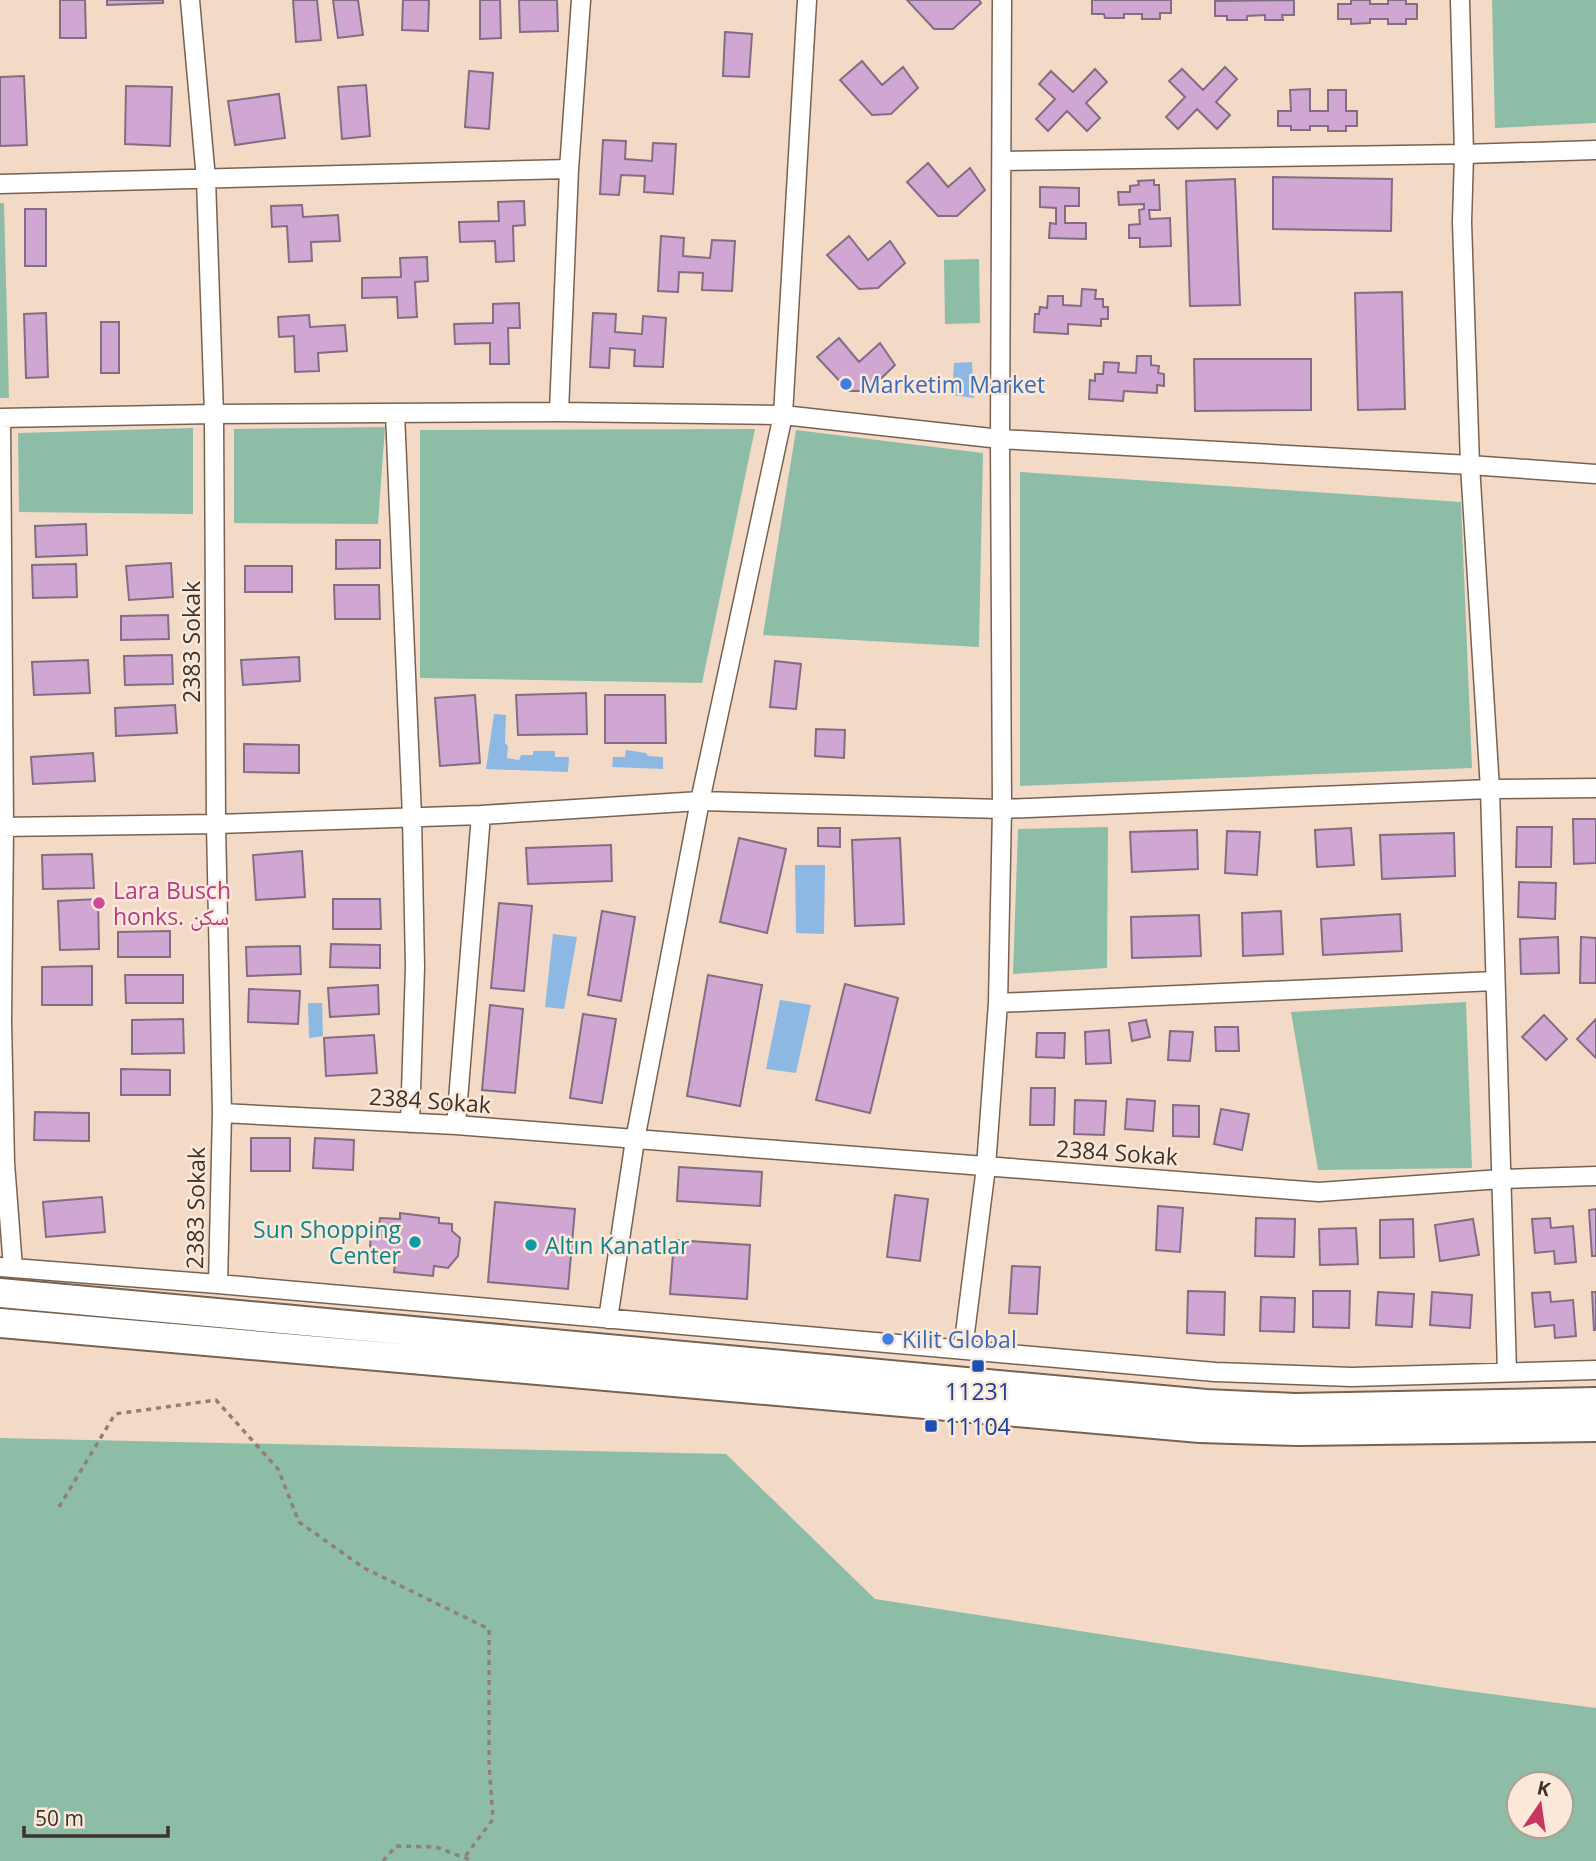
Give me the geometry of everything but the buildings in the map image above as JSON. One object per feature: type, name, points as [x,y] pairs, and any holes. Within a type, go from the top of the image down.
[{"type":"main road","points":[[0,1293],[1206,1404],[1295,1408],[1596,1402]]},
{"type":"main road","points":[[0,1323],[1200,1428],[1298,1431],[1596,1427]]},
{"type":"street","name":"2383 Sokak","points":[[190,0],[206,179],[214,414],[216,824],[222,1113],[218,1284]]},
{"type":"street","points":[[558,412],[580,0]]},
{"type":"street","points":[[608,1319],[635,1140],[700,801],[783,415],[807,0]]},
{"type":"street","points":[[963,1349],[986,1167],[998,1003],[1002,809],[1002,0]]},
{"type":"street","points":[[1460,0],[1464,154],[1462,222],[1470,465],[1490,789],[1507,1373]]},
{"type":"street","points":[[1002,161],[1596,150]]},
{"type":"street","points":[[0,184],[569,169]]},
{"type":"street","points":[[1596,474],[1000,439],[783,415],[558,412],[1,418],[1,1021],[7,1268],[218,1284],[1215,1372],[1352,1377],[1596,1370]]},
{"type":"street","points":[[395,413],[412,817],[415,967],[410,1123]]},
{"type":"street","points":[[2,827],[216,824],[481,815],[700,801],[1002,809],[1490,789],[1596,788]]},
{"type":"street","points":[[456,1125],[481,815]]},
{"type":"street","points":[[998,1003],[1496,981]]},
{"type":"street","name":"2384 Sokak","points":[[222,1113],[456,1125],[1319,1192],[1501,1179],[1596,1176]]},
{"type":"path","points":[[59,1507],[114,1414],[216,1400],[278,1469],[299,1522],[365,1568],[489,1629],[489,1763],[494,1819],[464,1858]]},
{"type":"path","points":[[383,1861],[396,1846],[436,1847],[473,1861]]},
{"type":"green space","points":[[1492,0],[1596,0],[1596,123],[1495,128]]},
{"type":"green space","points":[[0,203],[4,203],[9,398],[0,398]]},
{"type":"green space","points":[[979,259],[980,323],[945,324],[944,260]]},
{"type":"green space","points":[[385,427],[378,524],[234,523],[234,429]]},
{"type":"green space","points":[[193,428],[193,514],[19,512],[18,433]]},
{"type":"green space","points":[[755,429],[702,683],[420,678],[420,430]]},
{"type":"green space","points":[[796,430],[983,453],[979,647],[763,635]]},
{"type":"green space","points":[[1020,472],[1461,502],[1472,768],[1020,786]]},
{"type":"green space","points":[[1108,827],[1107,968],[1013,974],[1018,829]]},
{"type":"green space","points":[[1466,1002],[1472,1168],[1318,1170],[1291,1012]]},
{"type":"green space","points":[[0,1438],[726,1454],[875,1599],[1446,1688],[1596,1708],[1596,1861],[0,1861]]},
{"type":"water","points":[[972,362],[974,398],[952,395],[954,363]]},
{"type":"water","points":[[494,714],[506,715],[507,758],[519,760],[521,755],[533,755],[533,751],[555,751],[555,757],[569,757],[568,772],[486,769]]},
{"type":"water","points":[[626,750],[663,757],[663,769],[612,767],[613,757],[625,757]]},
{"type":"water","points":[[795,865],[825,865],[824,934],[796,933]]},
{"type":"water","points":[[553,934],[577,937],[564,1009],[545,1007]]},
{"type":"water","points":[[780,1000],[811,1005],[796,1073],[766,1069]]},
{"type":"water","points":[[308,1003],[322,1003],[323,1036],[309,1038]]},
{"type":"place","name":"Marketim Market","points":[[846,384]]},
{"type":"place","name":"Lara Busch honks. سكن","points":[[99,903]]},
{"type":"place","name":"Sun Shopping Center","points":[[415,1242]]},
{"type":"place","name":"Altın Kanatlar","points":[[531,1245]]},
{"type":"place","name":"Kilit Global","points":[[888,1339]]},
{"type":"place","name":"11231","points":[[978,1366]]},
{"type":"place","name":"11104","points":[[931,1426]]}]
